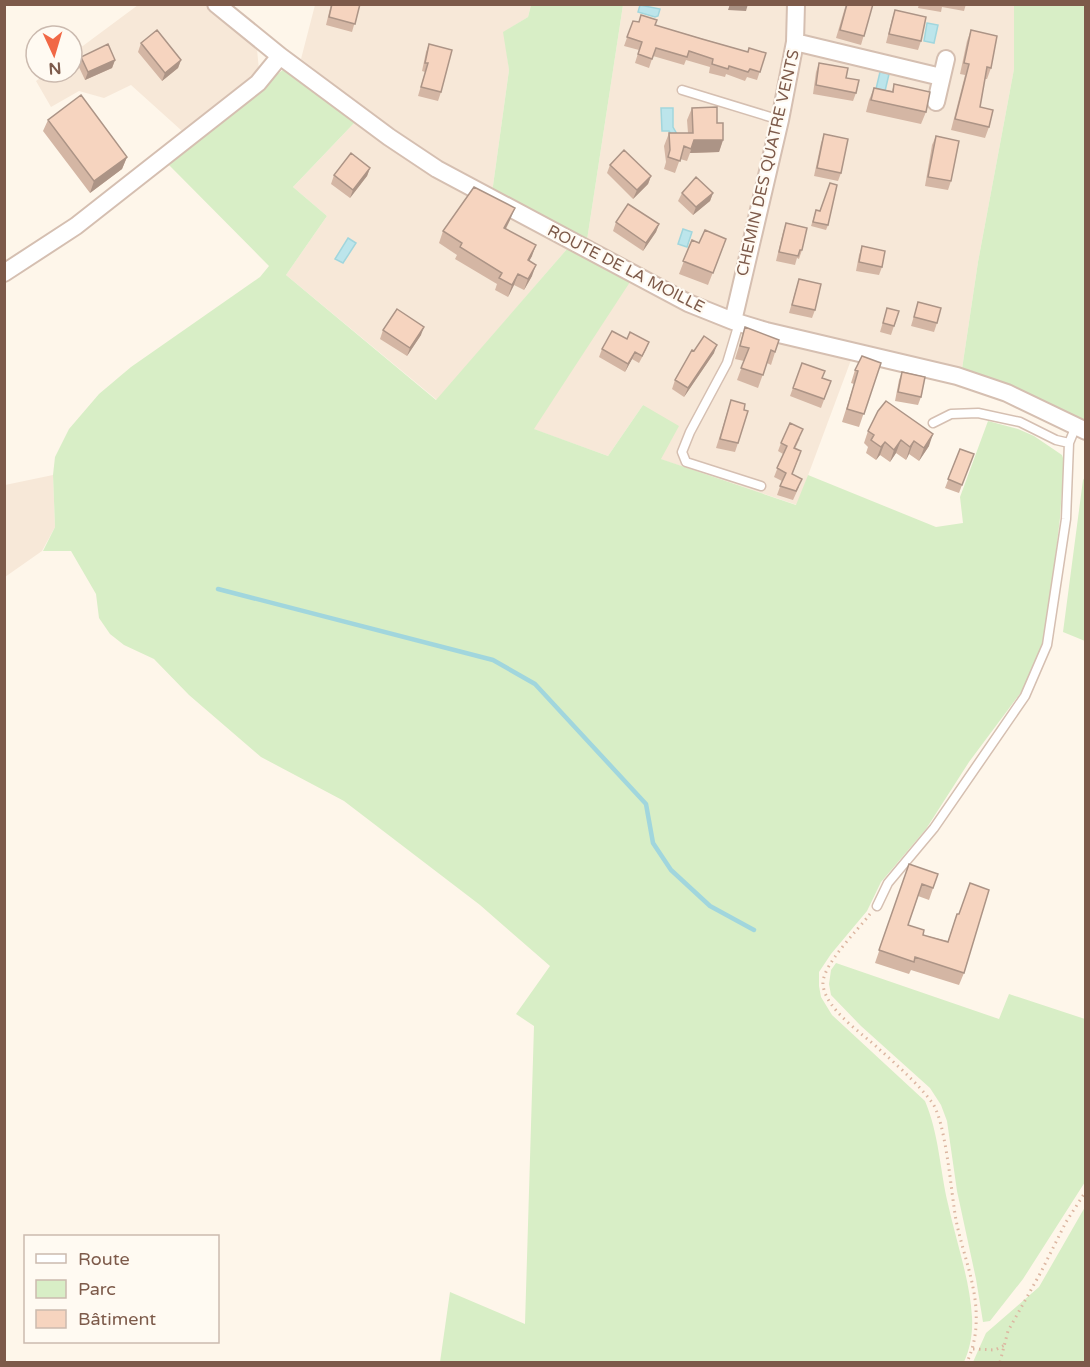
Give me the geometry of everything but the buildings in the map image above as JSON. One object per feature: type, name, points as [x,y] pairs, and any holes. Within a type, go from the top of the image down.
[{"type":"street","name":"ROUTE DE LA MOILLE","points":[[216,4],[280,56],[389,137],[437,169],[688,303],[766,331],[957,376],[1007,393],[1081,428]]},
{"type":"street","name":"CHEMIN DES QUATRE VENTS","points":[[736,322],[795,42],[796,4]]},
{"type":"street","points":[[795,42],[941,77]]},
{"type":"street","points":[[4,273],[86,219],[258,83],[280,56]]},
{"type":"street","points":[[936,102],[946,59]]},
{"type":"lane","points":[[682,90],[780,120]]},
{"type":"lane","points":[[736,322],[727,363],[690,432],[682,452],[686,462],[761,486]]},
{"type":"lane","points":[[933,423],[951,414],[978,413],[1020,422],[1056,440],[1070,443]]},
{"type":"lane","points":[[877,906],[888,883],[934,828],[1025,696],[1047,645],[1066,519],[1070,443],[1081,428]]},
{"type":"path","points":[[877,906],[826,970],[824,990],[829,1001],[842,1016],[902,1070],[936,1108],[942,1131],[957,1225],[974,1294],[976,1320],[974,1349],[967,1362]]},
{"type":"path","points":[[1000,1362],[1008,1331],[1066,1222],[1086,1191]]},
{"type":"path","points":[[974,1349],[995,1350],[1005,1345]]},
{"type":"shaded area","points":[[138,5],[205,5],[257,49],[259,70],[182,131],[131,85],[104,98],[79,91],[51,107],[38,84],[84,84],[84,45]]},
{"type":"shaded area","points":[[315,5],[531,5],[528,17],[504,32],[509,70],[492,193],[436,158],[366,109],[301,59]]},
{"type":"shaded area","points":[[623,5],[1014,5],[1014,69],[978,262],[962,369],[857,344],[797,505],[660,459],[643,405],[608,456],[533,429],[639,267],[587,240]]},
{"type":"shaded area","points":[[356,121],[567,249],[437,400],[286,275],[327,216],[293,187]]},
{"type":"shaded area","points":[[53,475],[55,527],[42,551],[5,577],[5,485]]},
{"type":"green space","points":[[531,5],[623,5],[587,240],[492,193],[509,70],[503,32],[528,17]]},
{"type":"green space","points":[[1014,5],[1085,5],[1085,421],[1025,393],[962,369],[978,262],[1014,69]]},
{"type":"green space","points":[[284,69],[356,121],[293,187],[327,216],[286,275],[436,400],[567,249],[630,282],[534,429],[608,456],[643,405],[679,426],[661,459],[796,505],[808,475],[936,527],[963,523],[960,497],[988,421],[1034,436],[1062,455],[1064,461],[1060,518],[1049,609],[1036,666],[1022,691],[969,762],[926,829],[881,882],[867,911],[819,972],[821,997],[832,1015],[925,1101],[930,1114],[971,1303],[971,1335],[964,1362],[440,1362],[450,1292],[525,1324],[534,1026],[516,1014],[550,966],[480,905],[344,801],[261,757],[189,695],[154,659],[124,645],[110,634],[99,618],[96,594],[71,551],[43,551],[55,527],[53,475],[55,457],[69,429],[99,394],[131,367],[260,277],[269,266],[166,162]]},
{"type":"green space","points":[[1085,477],[1085,641],[1063,632]]},
{"type":"green space","points":[[836,963],[999,1019],[1009,994],[1085,1019],[1085,1182],[1023,1279],[990,1321],[983,1322],[957,1191],[947,1121],[941,1105],[930,1088],[861,1026],[831,995],[829,984],[831,970]]},
{"type":"green space","points":[[1085,1207],[1085,1362],[973,1362],[986,1333],[1039,1287]]},
{"type":"water","points":[[640,5],[660,9],[658,16],[638,12]]},
{"type":"water","points":[[927,23],[938,25],[934,43],[924,41]]},
{"type":"water","points":[[880,72],[889,74],[885,91],[876,89]]},
{"type":"water","points":[[661,108],[673,108],[673,127],[677,134],[673,137],[669,131],[662,131]]},
{"type":"water","points":[[683,229],[692,232],[687,247],[678,244]]},
{"type":"water","points":[[348,238],[356,243],[343,263],[335,259]]},
{"type":"waterway","points":[[218,589],[493,660],[535,684],[646,804],[653,843],[671,870],[710,906],[754,930]]}]
